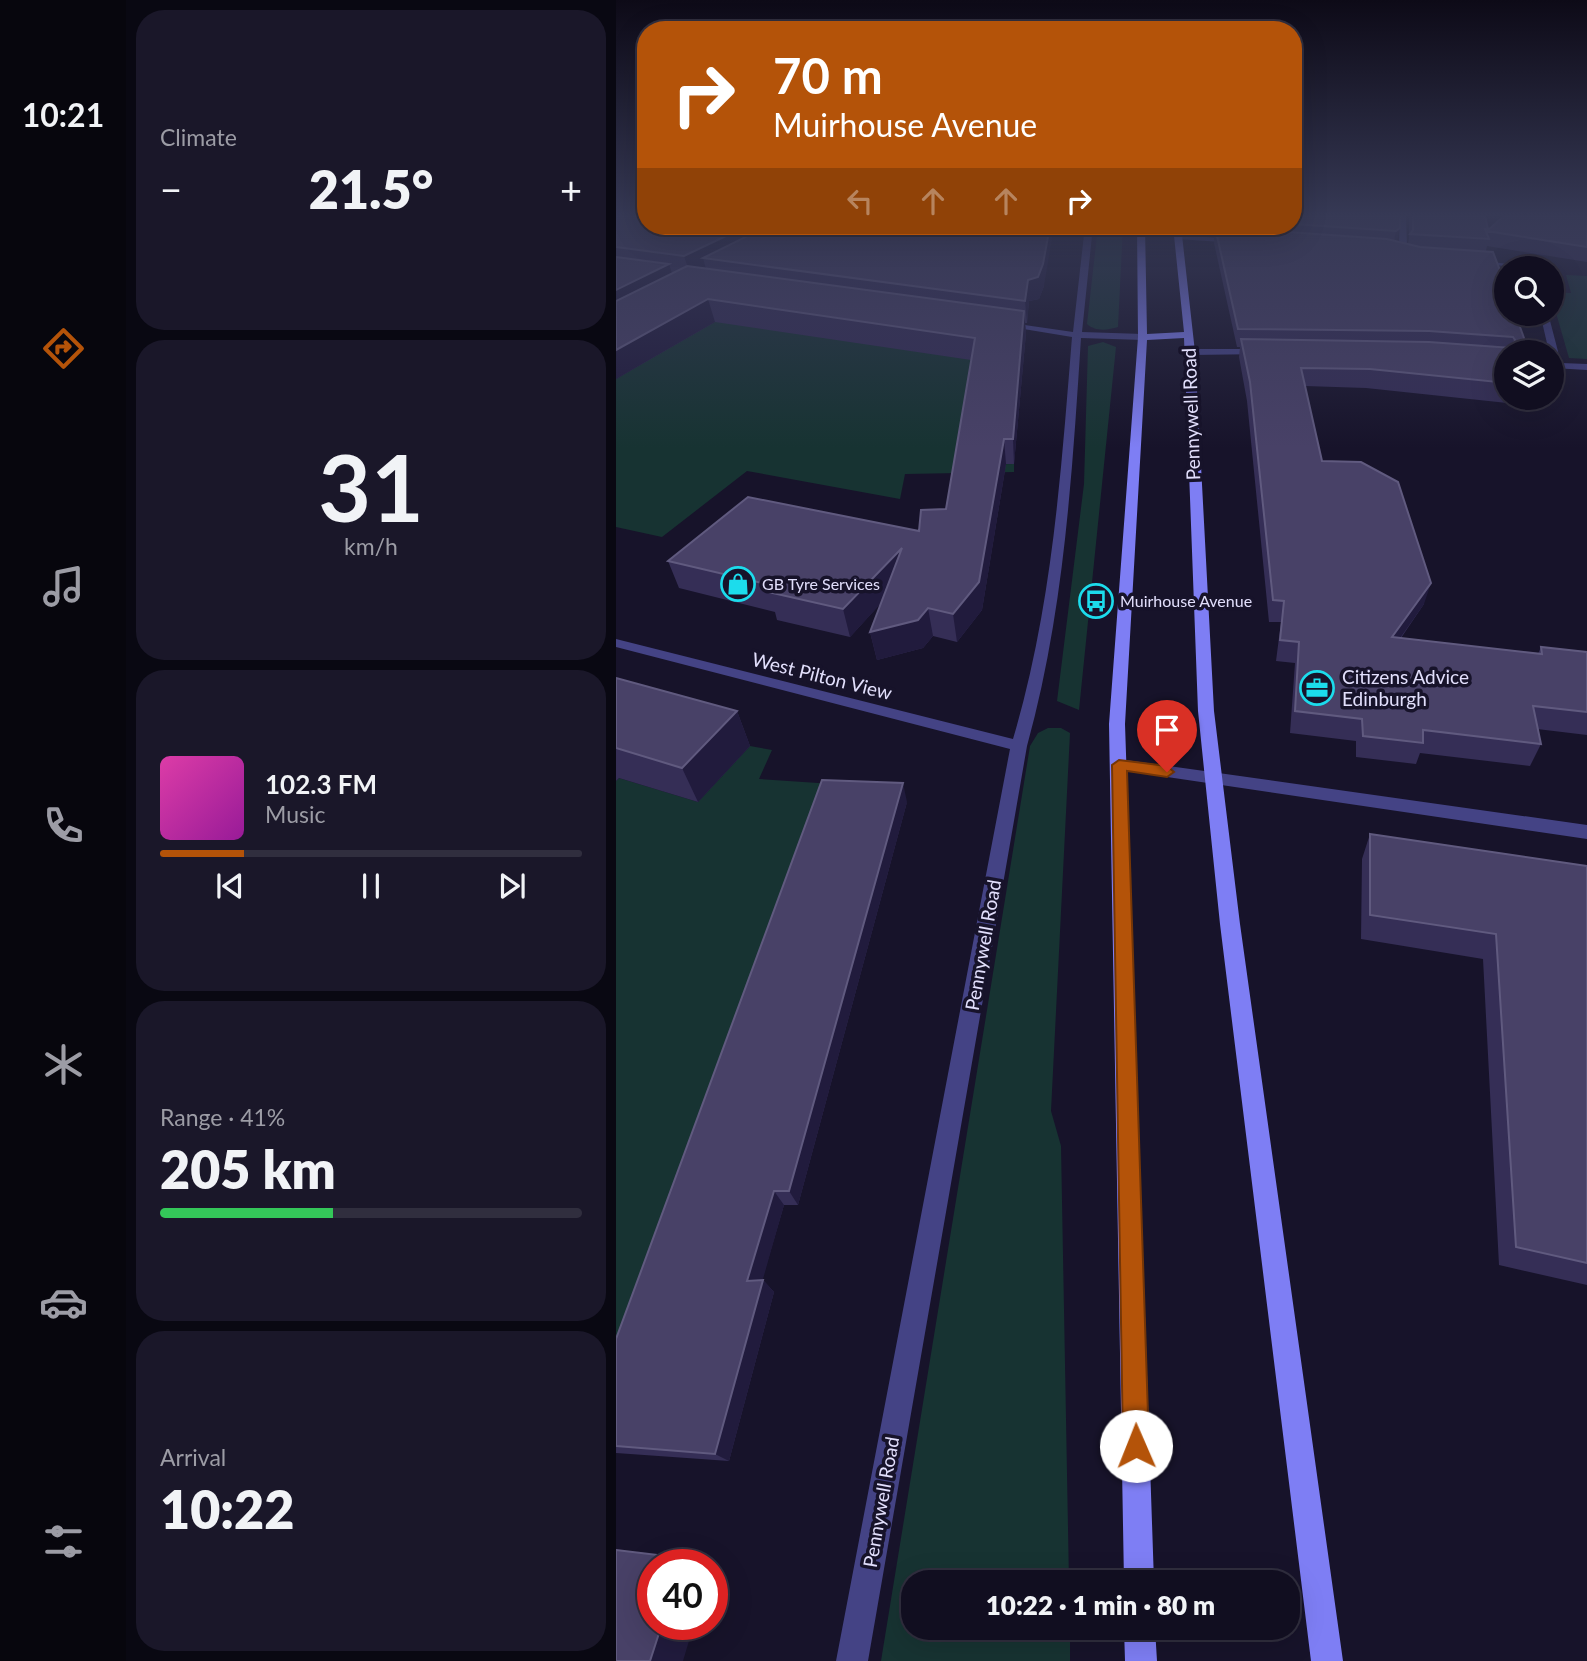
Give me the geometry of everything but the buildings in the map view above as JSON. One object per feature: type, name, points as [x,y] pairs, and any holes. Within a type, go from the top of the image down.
[{"type":"street","name":"Pennywell Road","points":[[852,1661],[1019,746],[1050,630],[1070,449],[1082,294]]},
{"type":"street","points":[[1139,1570],[1117,724],[1143,337],[1142,294]]},
{"type":"street","name":"Pennywell Road","points":[[1184,294],[1189,344],[1206,711],[1230,924],[1327,1661]]},
{"type":"street","points":[[994,324],[1077,335],[1143,337]]},
{"type":"street","name":"Pennywell Road","points":[[1143,337],[1189,344]]},
{"type":"street","points":[[1189,344],[1278,352]]},
{"type":"street","points":[[1564,366],[1587,367]]},
{"type":"street","name":"West Pilton View","points":[[616,643],[1019,746]]},
{"type":"street","points":[[1119,765],[1587,832]]},
{"type":"street","points":[[1140,1640],[1141,1661]]},
{"type":"green space","points":[[1090,294],[1120,294],[1118,327],[1098,329],[1087,324]]},
{"type":"green space","points":[[1564,294],[1587,294],[1587,359],[1569,358],[1560,326],[1564,326]]},
{"type":"green space","points":[[713,321],[968,358],[980,365],[961,465],[1014,464],[1014,472],[905,474],[900,499],[747,471],[662,537],[616,527],[616,379]]},
{"type":"green space","points":[[1103,342],[1116,347],[1079,710],[1057,701],[1084,484],[1088,346]]},
{"type":"green space","points":[[1048,728],[1061,728],[1070,733],[1051,1111],[1061,1146],[1069,1570],[901,1570],[901,1640],[1070,1640],[1070,1661],[881,1661],[1030,746],[1038,733]]},
{"type":"green space","points":[[750,746],[772,750],[759,779],[833,784],[616,1395],[616,781],[619,778],[698,802]]},
{"type":"place","name":"GB Tyre Services","points":[[738,584]]},
{"type":"place","name":"Muirhouse Avenue","points":[[1096,601]]},
{"type":"place","name":"Citizens Advice Edinburgh","points":[[1317,688]]},
{"type":"route","points":[[1136,1446],[1119,765],[1167,772]]}]
